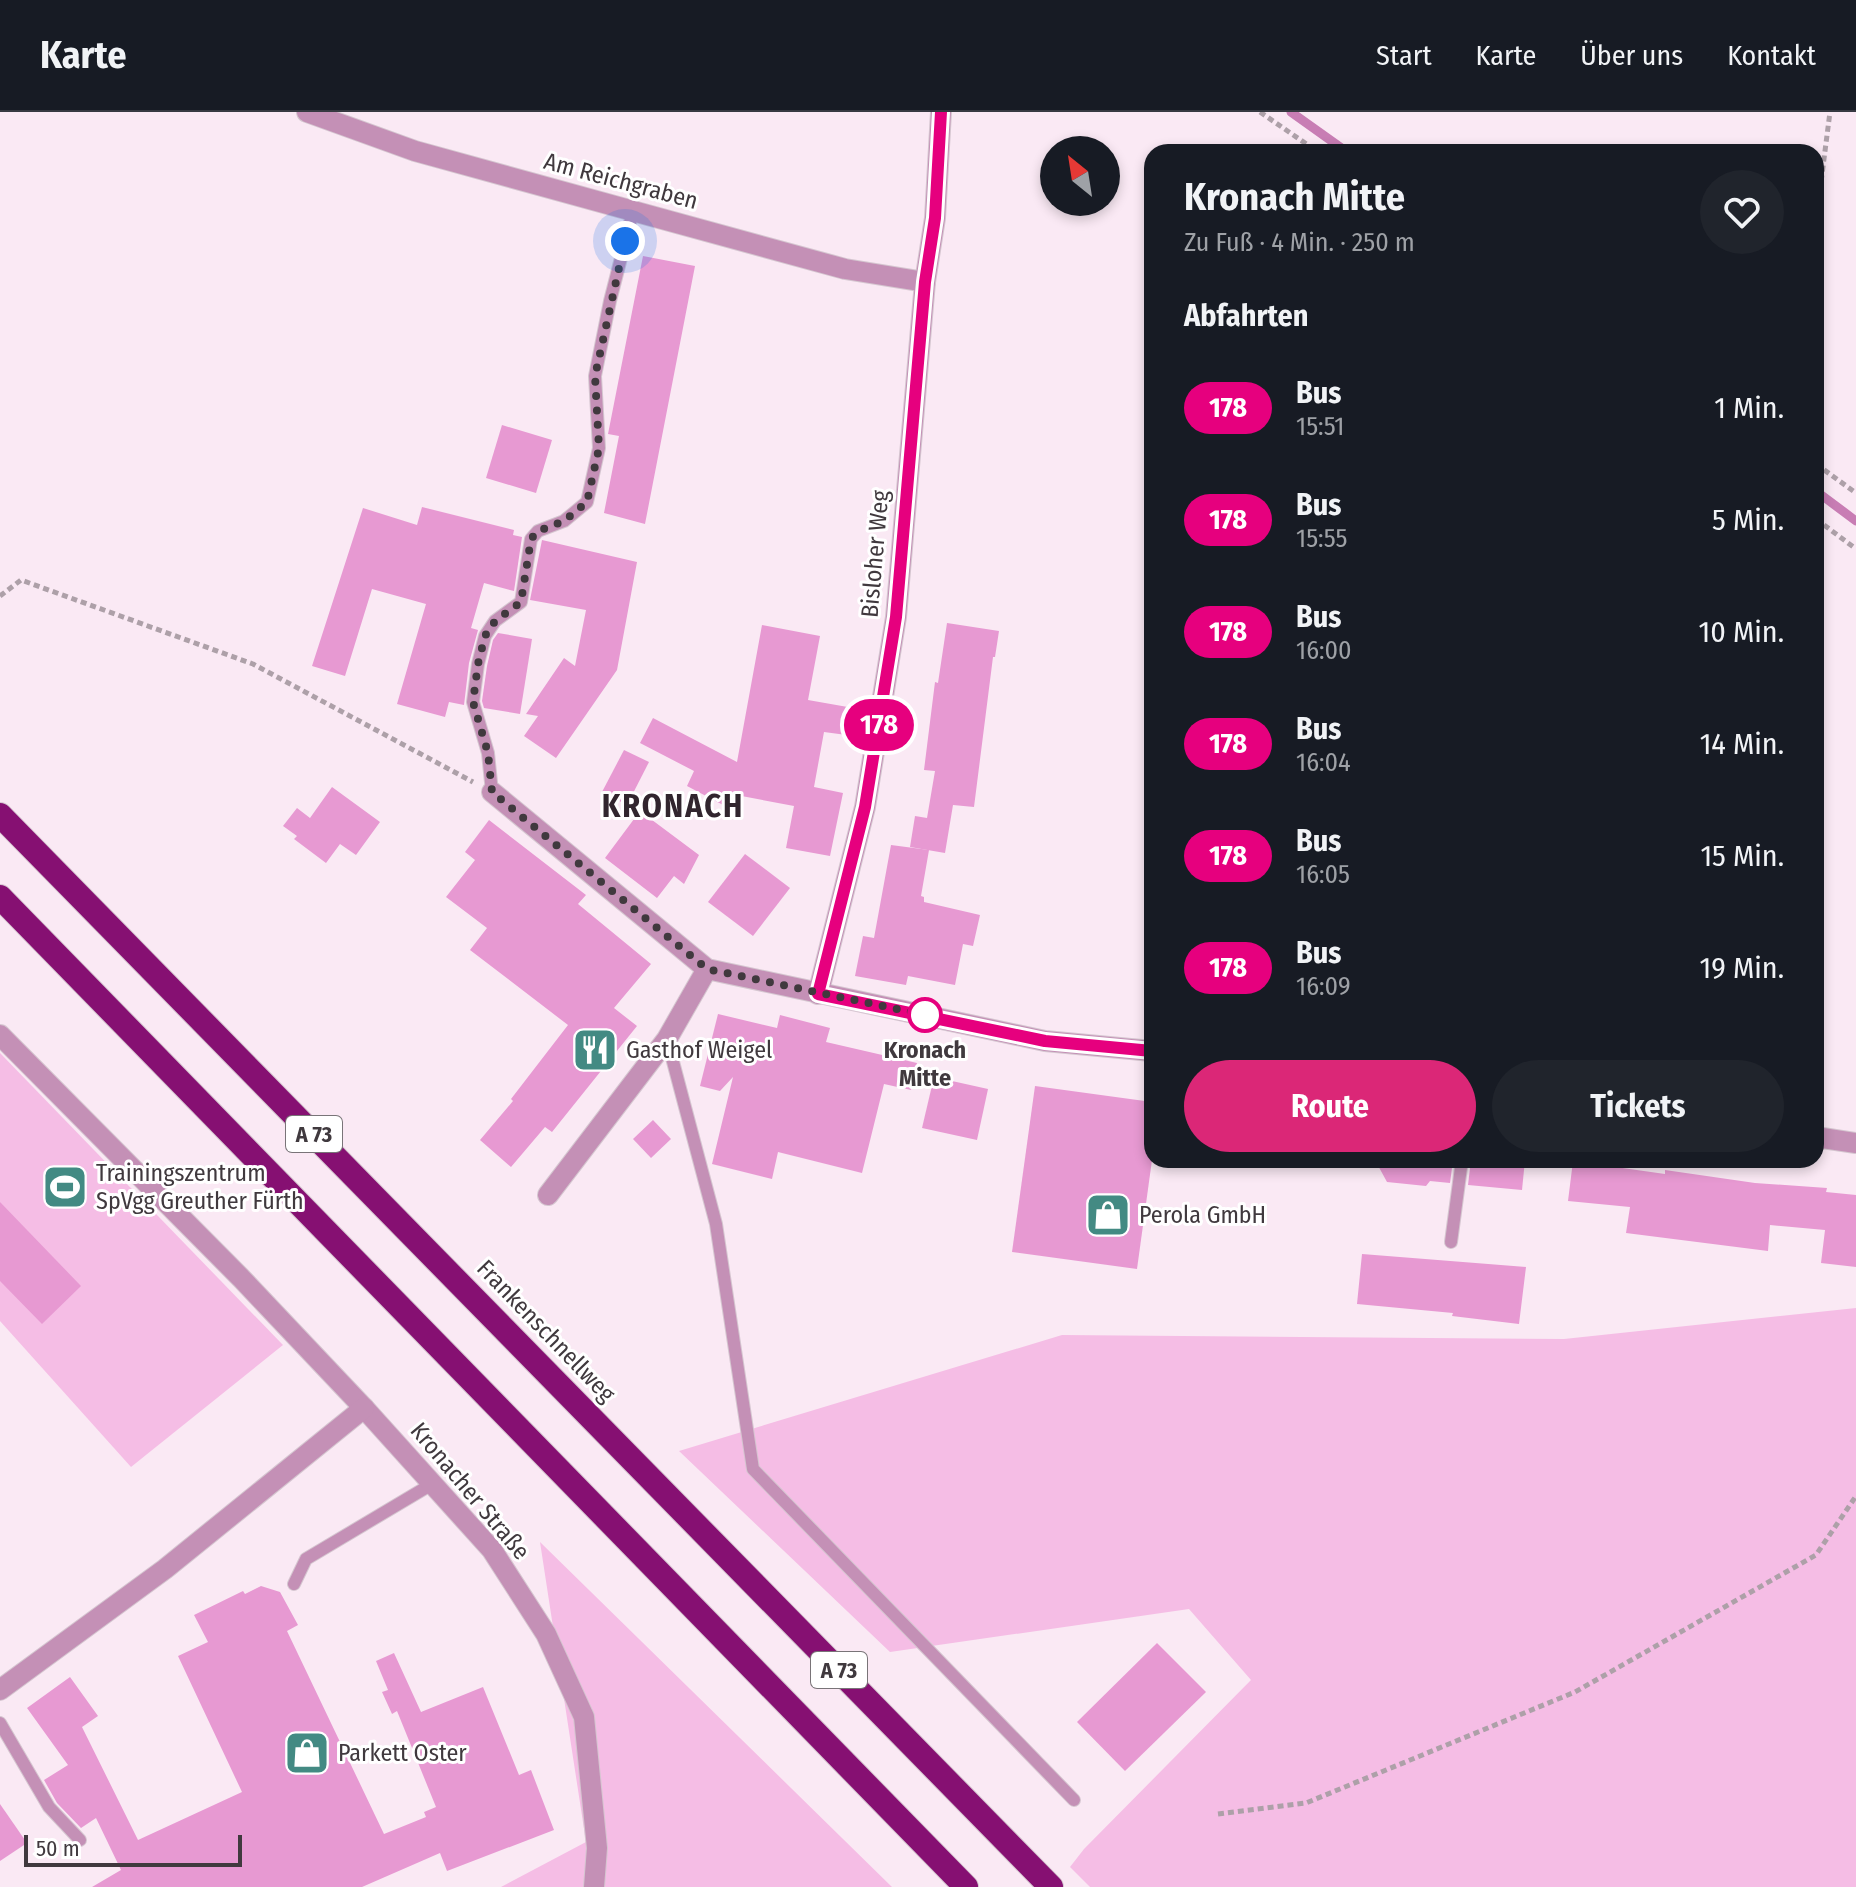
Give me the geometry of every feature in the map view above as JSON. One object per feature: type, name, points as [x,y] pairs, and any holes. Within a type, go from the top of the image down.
[{"type":"highway","name":"Frankenschnellweg","points":[[0,815],[1051,1887]]},
{"type":"highway","name":"A 73","points":[[0,897],[966,1887]]},
{"type":"street","name":"Am Reichgraben","points":[[307,112],[415,151],[633,211],[845,269],[925,282]]},
{"type":"street","name":"Bisloher Weg","points":[[818,994],[865,807],[896,617],[925,282],[935,218],[941,112]]},
{"type":"street","points":[[492,792],[707,969],[1045,1041],[1144,1050]]},
{"type":"street","points":[[548,1195],[667,1039],[707,969]]},
{"type":"street","name":"Kronacher Straße","points":[[0,1035],[241,1278],[364,1408],[500,1562],[546,1634],[584,1717],[597,1848],[594,1887]]},
{"type":"street","points":[[1824,1138],[1856,1143]]},
{"type":"street","points":[[0,1690],[165,1569],[364,1408]]},
{"type":"lane","points":[[492,792],[488,753],[473,702],[485,636],[495,621],[521,602],[531,539],[538,531],[564,521],[587,502],[599,448],[595,376],[633,211]]},
{"type":"lane","points":[[667,1039],[716,1224],[753,1469],[1074,1800]]},
{"type":"lane","points":[[1451,1242],[1461,1168]]},
{"type":"lane","points":[[294,1584],[306,1559],[432,1484]]},
{"type":"lane","points":[[0,1723],[49,1807],[80,1840]]},
{"type":"path","points":[[1260,112],[1306,144]]},
{"type":"path","points":[[1824,159],[1830,112]]},
{"type":"path","points":[[1824,470],[1856,493]]},
{"type":"path","points":[[1824,525],[1856,549]]},
{"type":"path","points":[[0,596],[21,580],[253,664],[492,792]]},
{"type":"path","points":[[1218,1814],[1306,1803],[1575,1692],[1816,1555],[1856,1496]]},
{"type":"shaded area","name":"Trainingszentrum SpVgg Greuther Fürth","points":[[0,1053],[283,1345],[131,1467],[0,1321]]},
{"type":"shaded area","points":[[1856,1308],[1856,1887],[1090,1887],[1070,1867],[1084,1849],[1251,1680],[1189,1609],[890,1652],[679,1451],[1062,1335],[1564,1339]]},
{"type":"shaded area","points":[[540,1542],[892,1887],[501,1887],[586,1842]]},
{"type":"building","points":[[643,256],[695,266],[645,524],[604,513],[619,436],[608,434]]},
{"type":"building","points":[[502,425],[552,440],[536,493],[486,478]]},
{"type":"building","points":[[422,507],[514,530],[513,535],[522,537],[514,591],[484,583],[471,628],[478,630],[469,663],[464,705],[449,702],[445,717],[397,704],[426,604],[372,589],[345,676],[312,666],[363,508],[417,525]]},
{"type":"building","points":[[542,540],[637,562],[617,670],[556,758],[524,736],[538,716],[526,714],[564,658],[575,666],[586,610],[530,600]]},
{"type":"building","points":[[947,623],[999,631],[974,807],[953,805],[945,853],[910,847],[915,816],[927,818],[935,771],[924,770],[935,682],[938,683]]},
{"type":"building","points":[[762,625],[820,636],[808,700],[859,709],[854,736],[824,732],[814,787],[843,793],[830,856],[786,848],[794,806],[731,794],[725,806],[687,786],[694,771],[640,743],[653,718],[737,762]]},
{"type":"building","points":[[498,633],[532,639],[520,714],[484,708],[482,701],[493,640]]},
{"type":"building","points":[[624,750],[649,762],[627,805],[602,792]]},
{"type":"building","points":[[332,787],[380,822],[356,855],[340,844],[326,863],[294,839],[297,836],[283,826],[297,808],[310,818]]},
{"type":"building","points":[[640,811],[699,855],[684,884],[674,876],[657,898],[605,858]]},
{"type":"building","points":[[489,820],[586,895],[578,904],[651,964],[614,1008],[637,1026],[552,1132],[545,1127],[511,1167],[480,1140],[513,1101],[511,1099],[568,1025],[470,950],[487,928],[446,897],[475,860],[465,852]]},
{"type":"building","points":[[891,845],[929,850],[921,896],[924,902],[980,915],[973,946],[963,944],[955,985],[908,976],[906,985],[855,976],[863,936],[874,938]]},
{"type":"building","points":[[745,854],[790,888],[753,936],[708,902]]},
{"type":"building","points":[[718,1014],[777,1028],[780,1015],[830,1028],[826,1042],[917,1063],[911,1090],[884,1084],[862,1173],[778,1152],[772,1179],[712,1164],[733,1077],[720,1091],[700,1086]]},
{"type":"building","points":[[934,1077],[988,1089],[977,1140],[922,1128]]},
{"type":"building","points":[[1035,1086],[1144,1101],[1144,1168],[1151,1168],[1137,1269],[1012,1252]]},
{"type":"building","points":[[653,1120],[671,1139],[651,1158],[633,1139]]},
{"type":"building","points":[[1379,1168],[1452,1168],[1450,1183],[1430,1181],[1426,1186],[1387,1182]]},
{"type":"building","points":[[1470,1168],[1524,1168],[1522,1190],[1468,1185]]},
{"type":"building","points":[[1572,1168],[1623,1168],[1665,1174],[1665,1170],[1755,1183],[1827,1188],[1826,1192],[1856,1195],[1856,1267],[1821,1263],[1825,1230],[1770,1225],[1768,1251],[1626,1233],[1630,1207],[1568,1201]]},
{"type":"building","points":[[0,1202],[81,1286],[42,1324],[0,1281]]},
{"type":"building","points":[[1362,1254],[1526,1267],[1519,1324],[1452,1316],[1453,1313],[1357,1304]]},
{"type":"building","points":[[261,1586],[280,1592],[298,1625],[287,1631],[384,1834],[426,1817],[424,1812],[436,1807],[397,1711],[392,1714],[382,1692],[388,1690],[376,1661],[394,1653],[421,1712],[483,1687],[519,1775],[531,1770],[554,1830],[447,1871],[440,1853],[362,1887],[92,1887],[121,1870],[96,1818],[81,1828],[57,1803],[44,1780],[68,1765],[27,1708],[70,1677],[98,1716],[82,1727],[138,1840],[242,1792],[178,1656],[208,1642],[194,1615],[243,1591],[245,1594]]},
{"type":"building","points":[[1157,1643],[1206,1692],[1125,1771],[1077,1722]]},
{"type":"building","points":[[0,1804],[27,1843],[0,1861]]},
{"type":"waterway","points":[[1291,112],[1336,144]]},
{"type":"waterway","points":[[1824,497],[1856,521]]},
{"type":"bus line","name":"178","points":[[941,112],[935,218],[925,282],[896,617],[865,807],[818,994],[1045,1041],[1144,1050]]},
{"type":"place","name":"Kronach Mitte","points":[[925,1015]]},
{"type":"place","name":"Gasthof Weigel","points":[[595,1050]]},
{"type":"place","name":"Trainingszentrum SpVgg Greuther Fürth","points":[[65,1187]]},
{"type":"place","name":"Perola GmbH","points":[[1108,1215]]},
{"type":"place","name":"Parkett Oster","points":[[307,1753]]},
{"type":"district","name":"KRONACH","points":[[673,806]]},
{"type":"route","points":[[625,241],[595,376],[599,448],[587,502],[564,521],[538,531],[531,539],[521,602],[495,621],[485,636],[478,664],[473,702],[488,753],[492,792],[707,969],[925,1015]]}]
